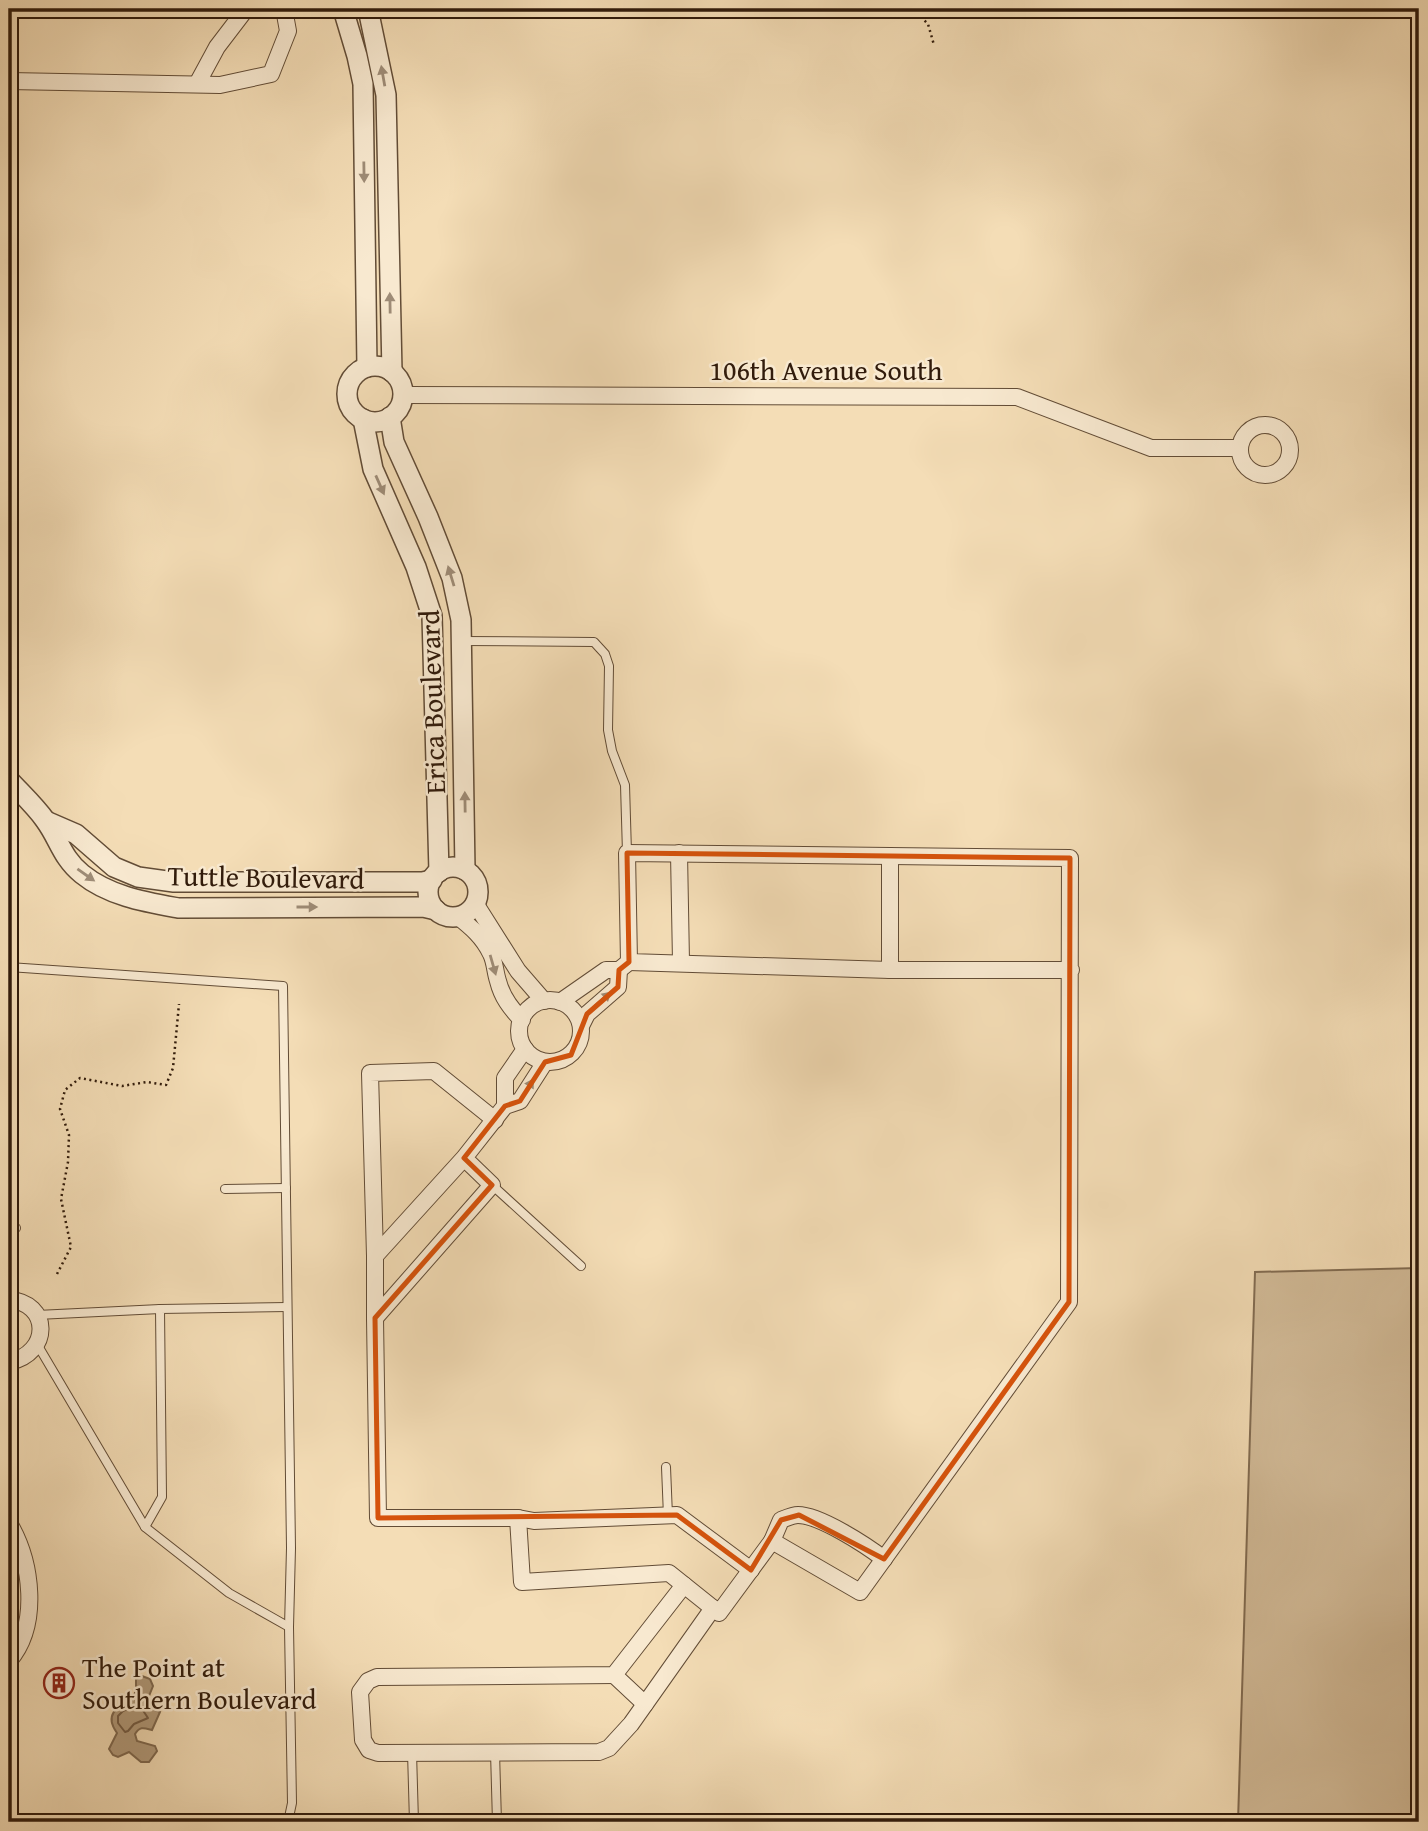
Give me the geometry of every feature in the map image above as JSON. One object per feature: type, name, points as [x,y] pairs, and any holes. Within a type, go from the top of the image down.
[{"type":"street","points":[[197,84],[217,47],[246,9]]},
{"type":"street","points":[[9,81],[220,85],[271,74],[288,31],[284,9]]},
{"type":"street","points":[[343,9],[363,84],[367,367]]},
{"type":"street","points":[[368,9],[386,95],[392,372],[402,386],[403,395],[397,411],[390,417],[372,422],[363,419],[350,406],[347,397],[352,379],[367,367],[375,366],[392,372]]},
{"type":"street","name":"106th Avenue South","points":[[403,395],[1017,397],[1150,448],[1240,449]]},
{"type":"street","name":"Erica Boulevard","points":[[390,417],[394,442],[452,578],[461,620],[466,870]]},
{"type":"street","name":"Erica Boulevard","points":[[363,419],[373,469],[416,567],[432,616],[435,876]]},
{"type":"street","name":"Tuttle Boulevard","points":[[9,780],[46,821],[61,851],[82,874],[139,901],[178,908],[423,907],[436,910]]},
{"type":"street","name":"Tuttle Boulevard","points":[[46,821],[76,834],[114,867],[150,879],[174,882],[422,882],[435,876]]},
{"type":"street","points":[[772,1541],[860,1592],[1069,1302],[1071,970],[1070,858],[627,853],[624,966],[618,987],[587,1014],[581,1026],[578,1046],[571,1055],[562,1060],[545,1062],[532,1057],[520,1040],[522,1020],[534,1004],[552,1001],[606,970],[624,966],[681,962],[890,970],[1071,970]]},
{"type":"street","points":[[679,853],[681,962]]},
{"type":"street","points":[[890,856],[890,970]]},
{"type":"street","points":[[452,867],[466,870],[476,883],[478,891],[475,903],[467,913],[457,916],[443,915],[436,910],[429,896],[435,876],[452,867]]},
{"type":"street","points":[[475,903],[519,971],[552,1001],[572,1008],[581,1026]]},
{"type":"street","points":[[457,916],[473,928],[482,940],[492,956],[498,983],[505,998],[510,1008],[522,1020]]},
{"type":"street","points":[[500,1113],[505,1078],[525,1049]]},
{"type":"street","points":[[375,1256],[464,1158],[500,1113],[520,1101],[545,1062]]},
{"type":"street","points":[[500,1113],[434,1071],[370,1073],[378,1518],[518,1518],[534,1521],[677,1515],[751,1570]]},
{"type":"street","points":[[375,1318],[492,1185],[464,1158]]},
{"type":"street","points":[[9,1300],[21,1302],[36,1315],[40,1334],[37,1344],[23,1358],[9,1362]]},
{"type":"street","points":[[518,1518],[522,1581],[669,1573],[719,1613],[772,1541],[782,1520],[799,1515],[824,1524],[862,1542],[884,1559]]},
{"type":"street","points":[[9,1523],[24,1560],[29,1590],[27,1624],[16,1653],[9,1661]]},
{"type":"street","points":[[614,1675],[684,1585]]},
{"type":"street","points":[[645,1704],[614,1675],[377,1677],[368,1681],[360,1692],[363,1740],[369,1750],[378,1753],[599,1752],[609,1748],[645,1704],[713,1608]]},
{"type":"lane","points":[[462,641],[594,642],[605,654],[609,666],[608,730],[612,751],[625,785],[627,853]]},
{"type":"lane","points":[[9,967],[283,986],[291,1548],[289,1627],[292,1803],[288,1822]]},
{"type":"lane","points":[[492,1185],[581,1266]]},
{"type":"lane","points":[[225,1189],[286,1188]]},
{"type":"lane","points":[[36,1315],[287,1307]]},
{"type":"lane","points":[[145,1527],[162,1497],[160,1310]]},
{"type":"lane","points":[[37,1344],[145,1527],[229,1594],[289,1627]]},
{"type":"lane","points":[[666,1467],[668,1516]]},
{"type":"lane","points":[[412,1752],[414,1822]]},
{"type":"lane","points":[[495,1752],[496,1822]]},
{"type":"path","points":[[913,9],[928,24],[934,45]]},
{"type":"path","points":[[58,1274],[71,1247],[61,1199],[68,1162],[69,1135],[60,1109],[65,1090],[80,1078],[122,1086],[147,1082],[166,1085],[173,1068],[179,1004]]},
{"type":"highlighted area","points":[[627,853],[1070,858],[1069,1302],[884,1559],[799,1515],[781,1520],[751,1570],[677,1515],[378,1518],[375,1318],[492,1185],[464,1158],[505,1106],[520,1101],[545,1062],[571,1055],[587,1014],[618,987],[619,970],[629,962]]},
{"type":"shaded area","points":[[1419,1268],[1419,1822],[1238,1822],[1255,1272]]},
{"type":"water","points":[[142,1676],[150,1679],[153,1686],[147,1701],[148,1707],[160,1712],[152,1730],[144,1728],[135,1734],[137,1741],[155,1746],[157,1751],[149,1762],[141,1762],[129,1752],[118,1757],[109,1749],[117,1733],[113,1727],[112,1716],[117,1709],[132,1700],[136,1679]]},
{"type":"place","name":"The Point at Southern Boulevard","points":[[59,1683]]}]
